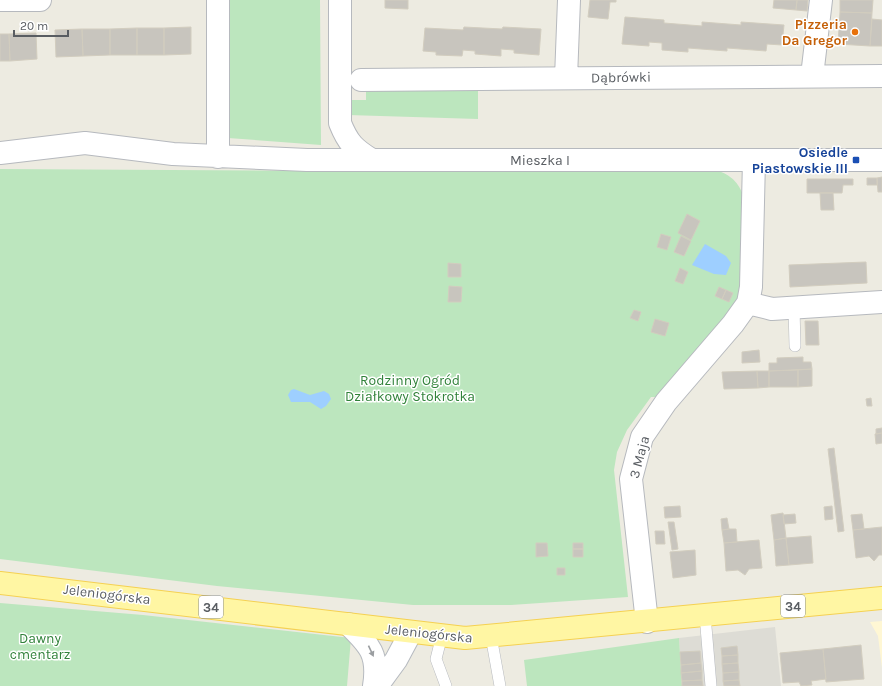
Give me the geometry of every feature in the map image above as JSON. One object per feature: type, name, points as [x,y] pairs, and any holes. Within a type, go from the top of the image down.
[{"type":"main road","name":"Jeleniogórska","points":[[0,582],[465,638],[647,622],[882,598]]},
{"type":"street","points":[[0,0],[40,0]]},
{"type":"street","points":[[218,0],[218,157]]},
{"type":"street","points":[[340,0],[340,123],[347,140],[357,151],[372,160]]},
{"type":"street","points":[[566,78],[569,0]]},
{"type":"street","points":[[812,76],[821,0]]},
{"type":"street","name":"Dąbrówki","points":[[361,80],[882,76]]},
{"type":"street","name":"Mieszka I","points":[[0,153],[85,143],[173,154],[307,160],[882,160]]},
{"type":"street","name":"3 Maja","points":[[647,622],[631,480],[642,437],[666,402],[733,324],[748,303],[751,287],[754,160]]},
{"type":"street","points":[[748,303],[772,309],[882,302]]},
{"type":"street","points":[[348,624],[371,650],[377,668],[376,686]]},
{"type":"street","points":[[376,686],[396,660],[411,632]]},
{"type":"lane","points":[[794,308],[795,346]]},
{"type":"lane","points":[[705,616],[711,686]]},
{"type":"lane","points":[[442,635],[436,659],[446,686]]},
{"type":"lane","points":[[491,636],[500,686]]},
{"type":"shaded area","points":[[882,621],[882,668],[878,636],[870,622]]},
{"type":"shaded area","points":[[775,627],[781,686],[682,686],[679,638]]},
{"type":"green space","points":[[228,0],[320,0],[321,145],[228,138]]},
{"type":"green space","points":[[478,87],[478,119],[348,115],[347,90],[352,89],[352,100],[366,100],[366,89]]},
{"type":"green space","name":"Rodzinny Ogród Działkowy Stokrotka","points":[[0,169],[492,172],[719,171],[729,176],[741,189],[745,199],[742,285],[736,303],[727,318],[657,397],[651,397],[627,430],[617,452],[614,470],[628,597],[511,605],[413,605],[217,586],[0,559]]},
{"type":"green space","name":"Dawny cmentarz","points":[[0,603],[143,615],[351,638],[347,686],[0,686]]},
{"type":"green space","points":[[679,638],[682,686],[527,686],[524,660]]},
{"type":"water","points":[[705,244],[726,256],[731,263],[726,275],[714,274],[692,265]]},
{"type":"water","points":[[294,389],[310,395],[324,391],[329,394],[331,399],[326,406],[321,409],[310,402],[291,402],[288,395],[291,390]]},
{"type":"building","points":[[385,0],[408,0],[408,9],[385,8]]},
{"type":"building","points":[[590,0],[616,0],[616,2],[610,2],[608,19],[588,17]]},
{"type":"building","points":[[774,0],[797,0],[796,10],[773,8]]},
{"type":"building","points":[[797,0],[808,0],[807,11],[796,10]]},
{"type":"building","points":[[840,0],[873,0],[872,13],[840,12]]},
{"type":"building","name":"Pizzeria Da Gregor","points":[[840,12],[872,13],[870,46],[838,44]]},
{"type":"building","points":[[625,17],[664,20],[664,23],[702,26],[702,22],[741,25],[741,22],[784,25],[782,45],[767,44],[766,51],[727,48],[727,51],[688,48],[688,52],[662,50],[662,43],[649,42],[649,46],[622,44]]},
{"type":"building","points":[[872,19],[882,20],[882,46],[870,46]]},
{"type":"building","points":[[191,27],[191,54],[164,55],[164,28]]},
{"type":"building","points":[[464,27],[541,29],[539,55],[514,53],[514,50],[501,49],[501,56],[475,54],[475,51],[463,50],[462,56],[436,55],[436,52],[423,51],[425,28],[463,30]]},
{"type":"building","points":[[137,28],[164,28],[164,55],[137,55]]},
{"type":"building","points":[[137,28],[137,55],[110,55],[110,29]]},
{"type":"building","points":[[82,29],[83,56],[56,57],[55,30]]},
{"type":"building","points":[[82,29],[110,29],[110,55],[83,56]]},
{"type":"building","points":[[36,33],[37,59],[10,61],[9,34]]},
{"type":"building","points":[[0,34],[9,34],[10,61],[0,61]]},
{"type":"building","points":[[882,177],[882,192],[878,192],[877,178]]},
{"type":"building","points":[[867,178],[877,178],[877,185],[867,185]]},
{"type":"building","points":[[807,179],[853,179],[853,185],[843,185],[842,193],[807,193]]},
{"type":"building","points":[[820,193],[833,193],[834,210],[821,210]]},
{"type":"building","points":[[687,214],[700,221],[691,240],[678,233]]},
{"type":"building","points":[[661,234],[671,237],[667,250],[657,247]]},
{"type":"building","points":[[681,236],[691,241],[684,256],[674,252]]},
{"type":"building","points":[[866,262],[867,283],[790,287],[789,265]]},
{"type":"building","points":[[448,263],[461,264],[461,277],[448,277]]},
{"type":"building","points":[[680,268],[688,272],[683,284],[675,281]]},
{"type":"building","points":[[449,286],[462,287],[461,302],[448,302]]},
{"type":"building","points":[[719,287],[726,290],[722,299],[715,296]]},
{"type":"building","points":[[726,290],[733,293],[729,302],[722,299]]},
{"type":"building","points":[[634,310],[641,312],[638,321],[630,318]]},
{"type":"building","points":[[655,319],[669,323],[665,336],[651,332]]},
{"type":"building","points":[[805,321],[818,321],[819,345],[806,345]]},
{"type":"building","points":[[759,350],[760,362],[742,363],[742,352]]},
{"type":"building","points":[[803,357],[803,362],[811,362],[812,369],[769,371],[769,363],[777,363],[777,358]]},
{"type":"building","points":[[812,369],[812,386],[798,387],[798,370]]},
{"type":"building","points":[[798,370],[798,387],[769,387],[769,371]]},
{"type":"building","points":[[757,371],[769,371],[769,387],[758,388]]},
{"type":"building","points":[[757,371],[758,388],[724,389],[722,372]]},
{"type":"building","points":[[871,398],[872,406],[867,406],[866,399]]},
{"type":"building","points":[[882,428],[882,433],[876,434],[876,429]]},
{"type":"building","points":[[882,433],[882,443],[876,444],[875,434]]},
{"type":"building","points":[[834,448],[844,531],[838,532],[828,449]]},
{"type":"building","points":[[680,506],[681,517],[665,518],[664,507]]},
{"type":"building","points":[[832,506],[833,519],[825,520],[824,507]]},
{"type":"building","points":[[783,513],[786,538],[774,540],[771,515]]},
{"type":"building","points":[[795,514],[796,523],[784,524],[783,515]]},
{"type":"building","points":[[862,514],[864,529],[853,530],[851,515]]},
{"type":"building","points":[[727,518],[729,529],[722,530],[721,519]]},
{"type":"building","points":[[668,522],[674,522],[678,549],[672,550]]},
{"type":"building","points":[[882,527],[882,555],[879,555],[874,561],[869,556],[856,558],[853,530]]},
{"type":"building","points":[[736,529],[737,542],[724,543],[722,530]]},
{"type":"building","points":[[655,531],[664,531],[665,544],[656,544]]},
{"type":"building","points":[[811,536],[813,563],[789,565],[786,538]]},
{"type":"building","points":[[786,538],[789,565],[776,566],[774,540]]},
{"type":"building","points":[[759,540],[762,568],[749,569],[745,575],[738,570],[726,571],[724,543]]},
{"type":"building","points":[[536,543],[547,543],[548,556],[536,557]]},
{"type":"building","points":[[573,543],[583,543],[583,549],[573,549]]},
{"type":"building","points":[[573,549],[583,549],[583,557],[573,557]]},
{"type":"building","points":[[695,550],[696,575],[673,578],[670,552]]},
{"type":"building","points":[[557,568],[565,568],[565,575],[557,575]]},
{"type":"building","points":[[861,645],[864,679],[826,682],[823,649]]},
{"type":"building","points":[[737,646],[738,655],[722,656],[721,648]]},
{"type":"building","points":[[823,649],[826,679],[811,681],[812,685],[801,686],[799,682],[783,683],[780,653]]},
{"type":"building","points":[[700,651],[701,663],[681,665],[680,652]]},
{"type":"building","points":[[738,655],[738,663],[722,664],[722,656]]},
{"type":"building","points":[[701,663],[702,671],[681,673],[681,665]]},
{"type":"building","points":[[738,663],[739,672],[723,673],[722,664]]},
{"type":"building","points":[[702,671],[702,680],[682,681],[681,673]]},
{"type":"building","points":[[739,672],[739,680],[723,681],[723,673]]},
{"type":"building","points":[[702,680],[703,686],[682,686],[682,681]]},
{"type":"building","points":[[739,680],[740,686],[724,686],[723,681]]},
{"type":"place","name":"Pizzeria Da Gregor","points":[[855,32]]},
{"type":"place","name":"Osiedle Piastowskie III","points":[[856,160]]}]
